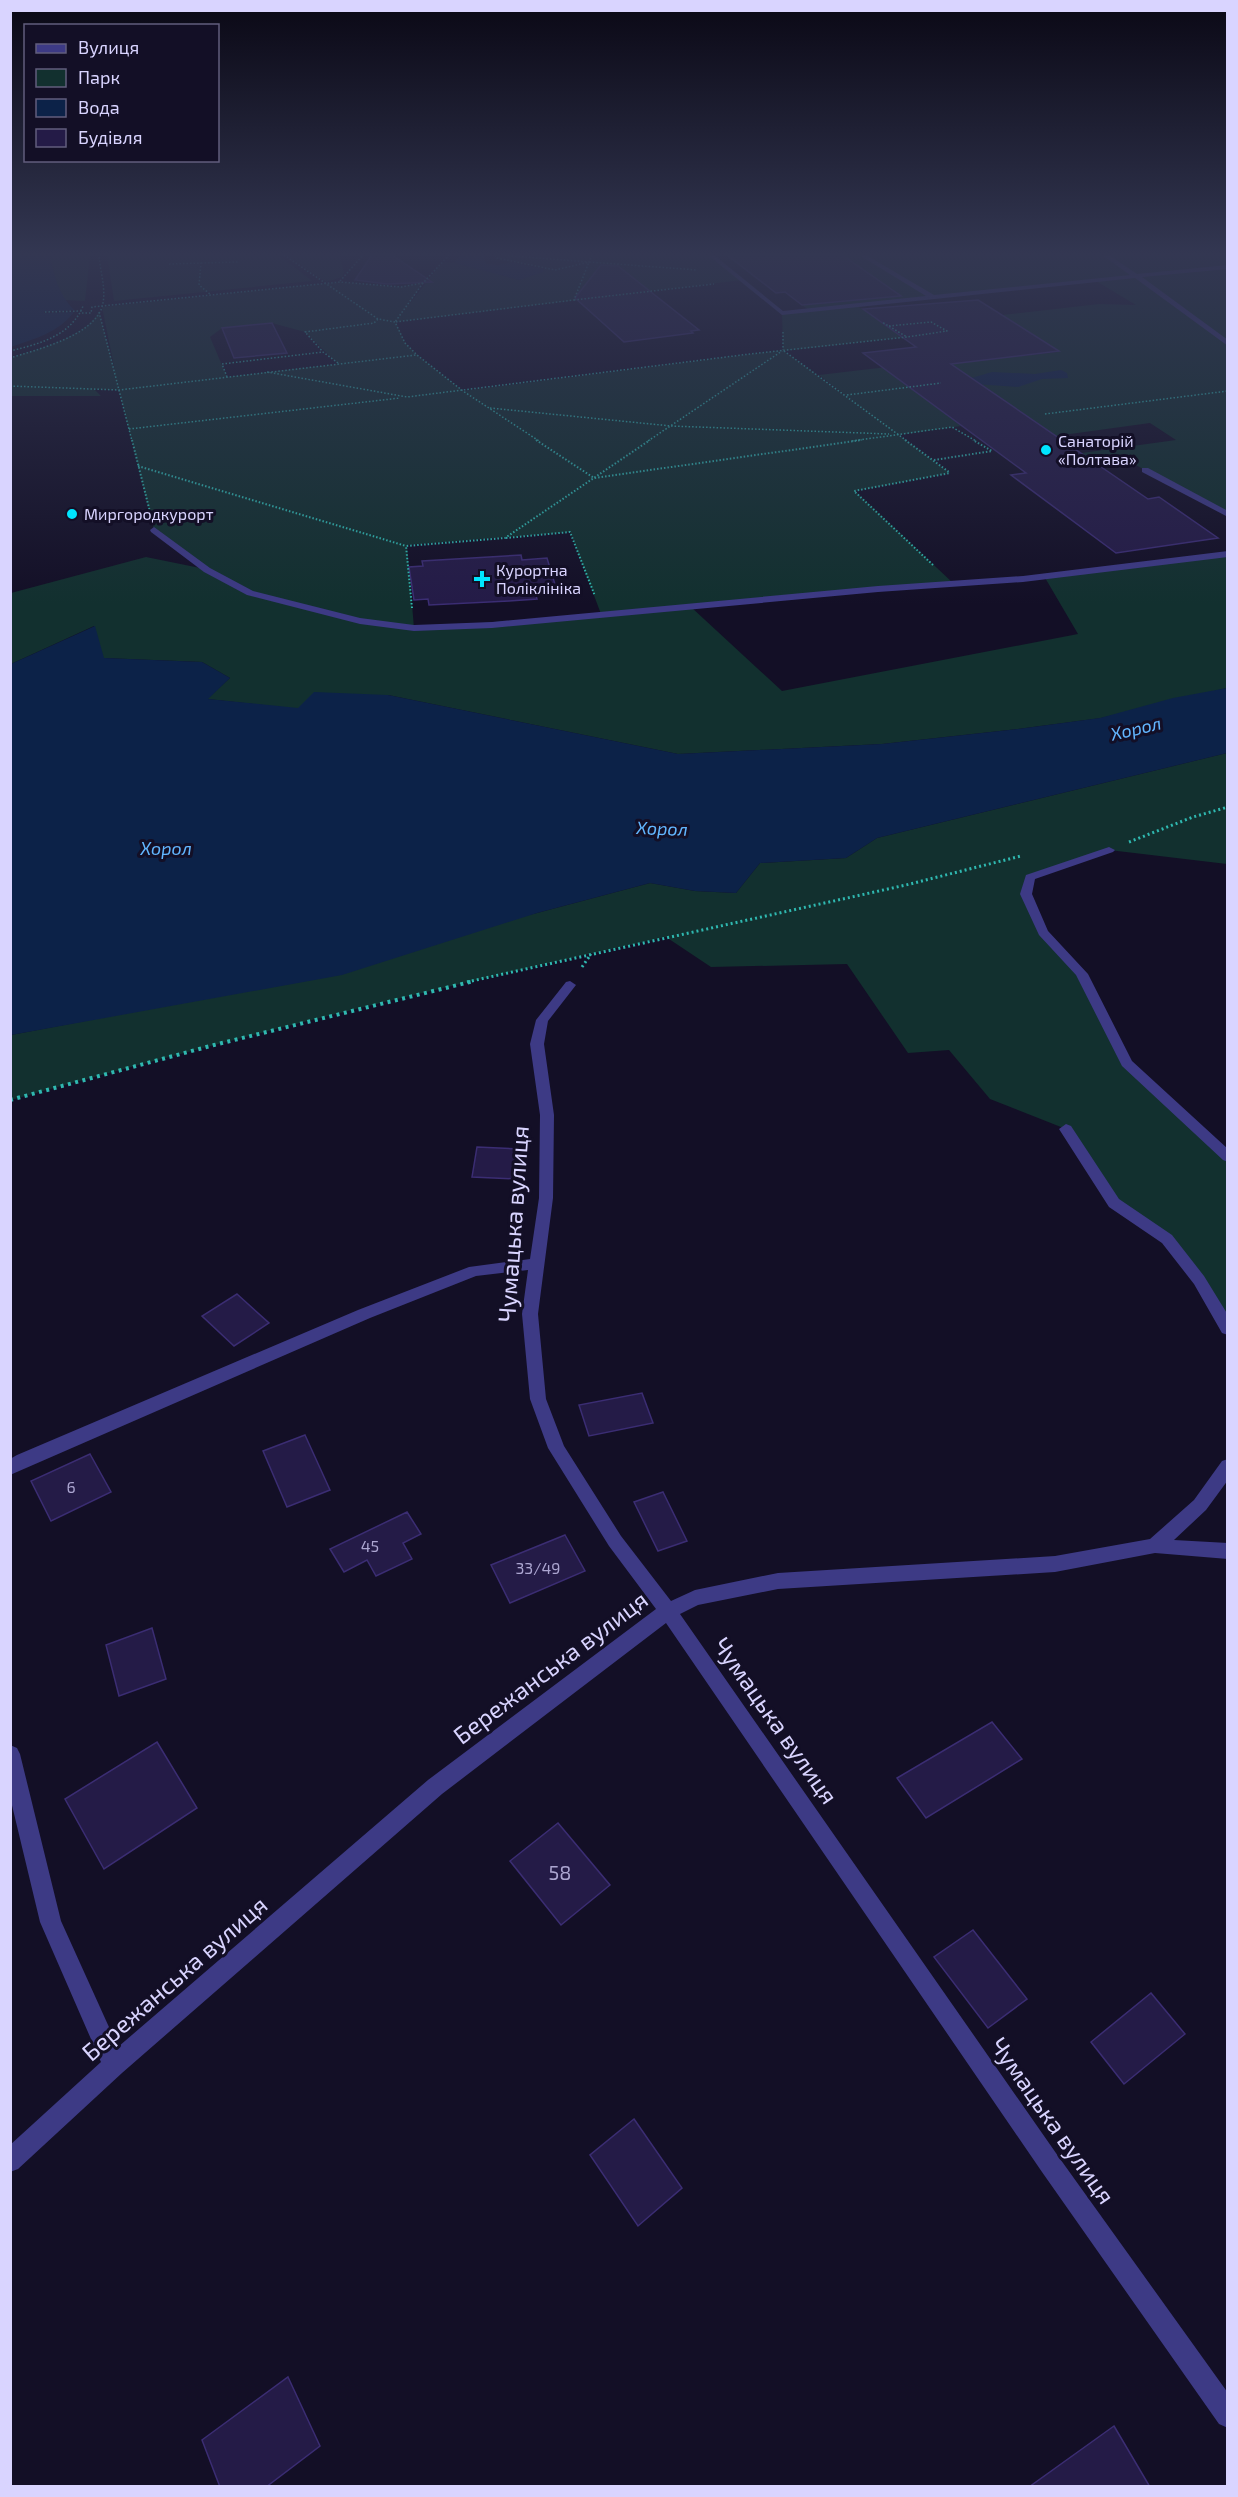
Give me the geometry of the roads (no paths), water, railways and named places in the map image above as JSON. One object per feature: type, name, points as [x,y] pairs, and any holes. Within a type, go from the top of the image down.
[{"type":"street","points":[[1145,470],[1227,515]]},
{"type":"street","points":[[154,530],[207,570],[250,593],[360,621],[414,628],[492,625],[953,583],[1023,579],[1227,554]]},
{"type":"street","points":[[1109,850],[1030,877],[1026,894],[1043,932],[1082,974],[1127,1063],[1227,1157]]},
{"type":"street","name":"Чумацька вулиця","points":[[570,985],[542,1020],[537,1044],[547,1115],[546,1198],[530,1314],[537,1399],[556,1448],[615,1541],[668,1611],[1050,2164],[1227,2415]]},
{"type":"street","points":[[1066,1129],[1114,1203],[1167,1239],[1199,1280],[1227,1329]]},
{"type":"street","points":[[10,1468],[34,1455],[352,1319],[463,1275],[474,1271],[537,1264]]},
{"type":"street","points":[[1155,1546],[1200,1505],[1227,1466]]},
{"type":"street","name":"Бережанська вулиця","points":[[10,2162],[114,2065],[435,1787],[668,1611],[695,1598],[778,1581],[1055,1564],[1155,1546],[1227,1551]]},
{"type":"street","points":[[10,1754],[51,1922],[114,2065]]},
{"type":"water","points":[[992,372],[1035,374],[1064,372],[1068,378],[1042,379],[1018,387],[975,384],[968,379]]},
{"type":"water","name":"Хорол","points":[[95,626],[104,658],[202,662],[230,678],[208,699],[298,708],[314,692],[388,695],[678,754],[882,744],[1018,729],[1100,718],[1173,698],[1227,688],[1227,753],[877,838],[846,858],[760,863],[736,893],[695,891],[650,883],[537,913],[342,975],[11,1035],[11,664]]},
{"type":"place","name":"Санаторій «Полтава»","points":[[1046,450]]},
{"type":"place","name":"Миргородкурорт","points":[[72,514]]},
{"type":"place","name":"Курортна Поліклініка","points":[[482,579]]}]
